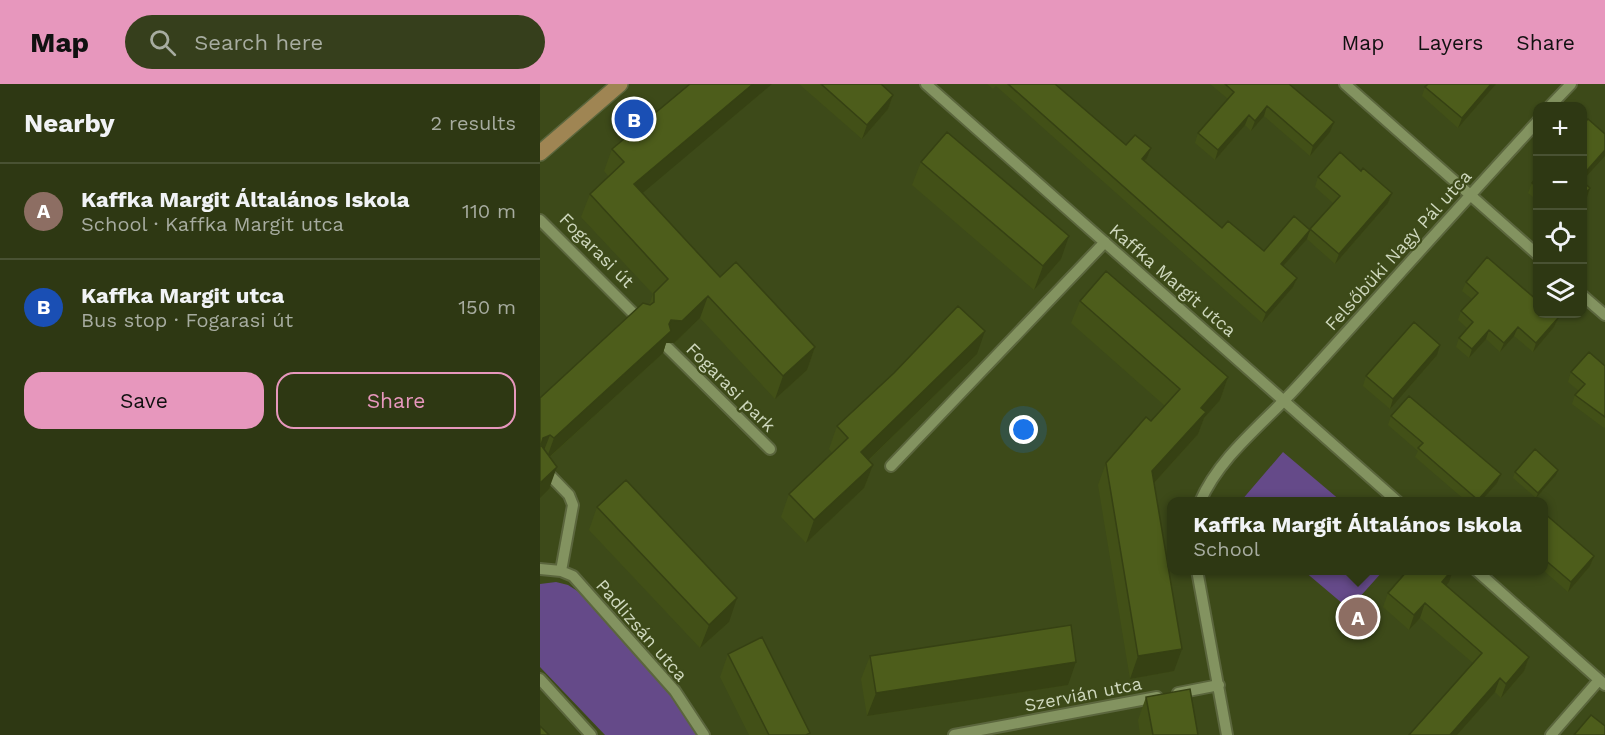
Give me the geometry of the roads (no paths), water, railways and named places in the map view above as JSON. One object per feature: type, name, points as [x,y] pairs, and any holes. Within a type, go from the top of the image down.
[{"type":"main road","points":[[540,153],[620,84]]},
{"type":"street","name":"Kaffka Margit utca","points":[[926,84],[1393,497]]},
{"type":"street","points":[[1345,84],[1533,251]]},
{"type":"street","points":[[1554,102],[1571,84]]},
{"type":"street","name":"Felsőbüki Nagy Pál utca","points":[[1284,401],[1533,126]]},
{"type":"street","name":"Fogarasi út","points":[[540,220],[640,320]]},
{"type":"street","points":[[891,466],[1105,242]]},
{"type":"street","points":[[1587,299],[1605,315]]},
{"type":"street","name":"Fogarasi park","points":[[668,348],[770,449]]},
{"type":"street","points":[[1202,497],[1210,480],[1284,401]]},
{"type":"street","points":[[540,465],[569,495],[573,505],[561,571],[540,569]]},
{"type":"street","name":"Padlizsán utca","points":[[561,571],[573,576],[675,691],[704,735]]},
{"type":"street","points":[[1198,575],[1227,735]]},
{"type":"street","points":[[1482,575],[1602,682],[1551,735]]},
{"type":"street","points":[[540,679],[591,735]]},
{"type":"street","name":"Szervián utca","points":[[954,735],[1219,685]]},
{"type":"place","name":"Kaffka Margit utca","points":[[634,119]]},
{"type":"place","name":"Kaffka Margit Általános Iskola","points":[[1358,617]]}]
